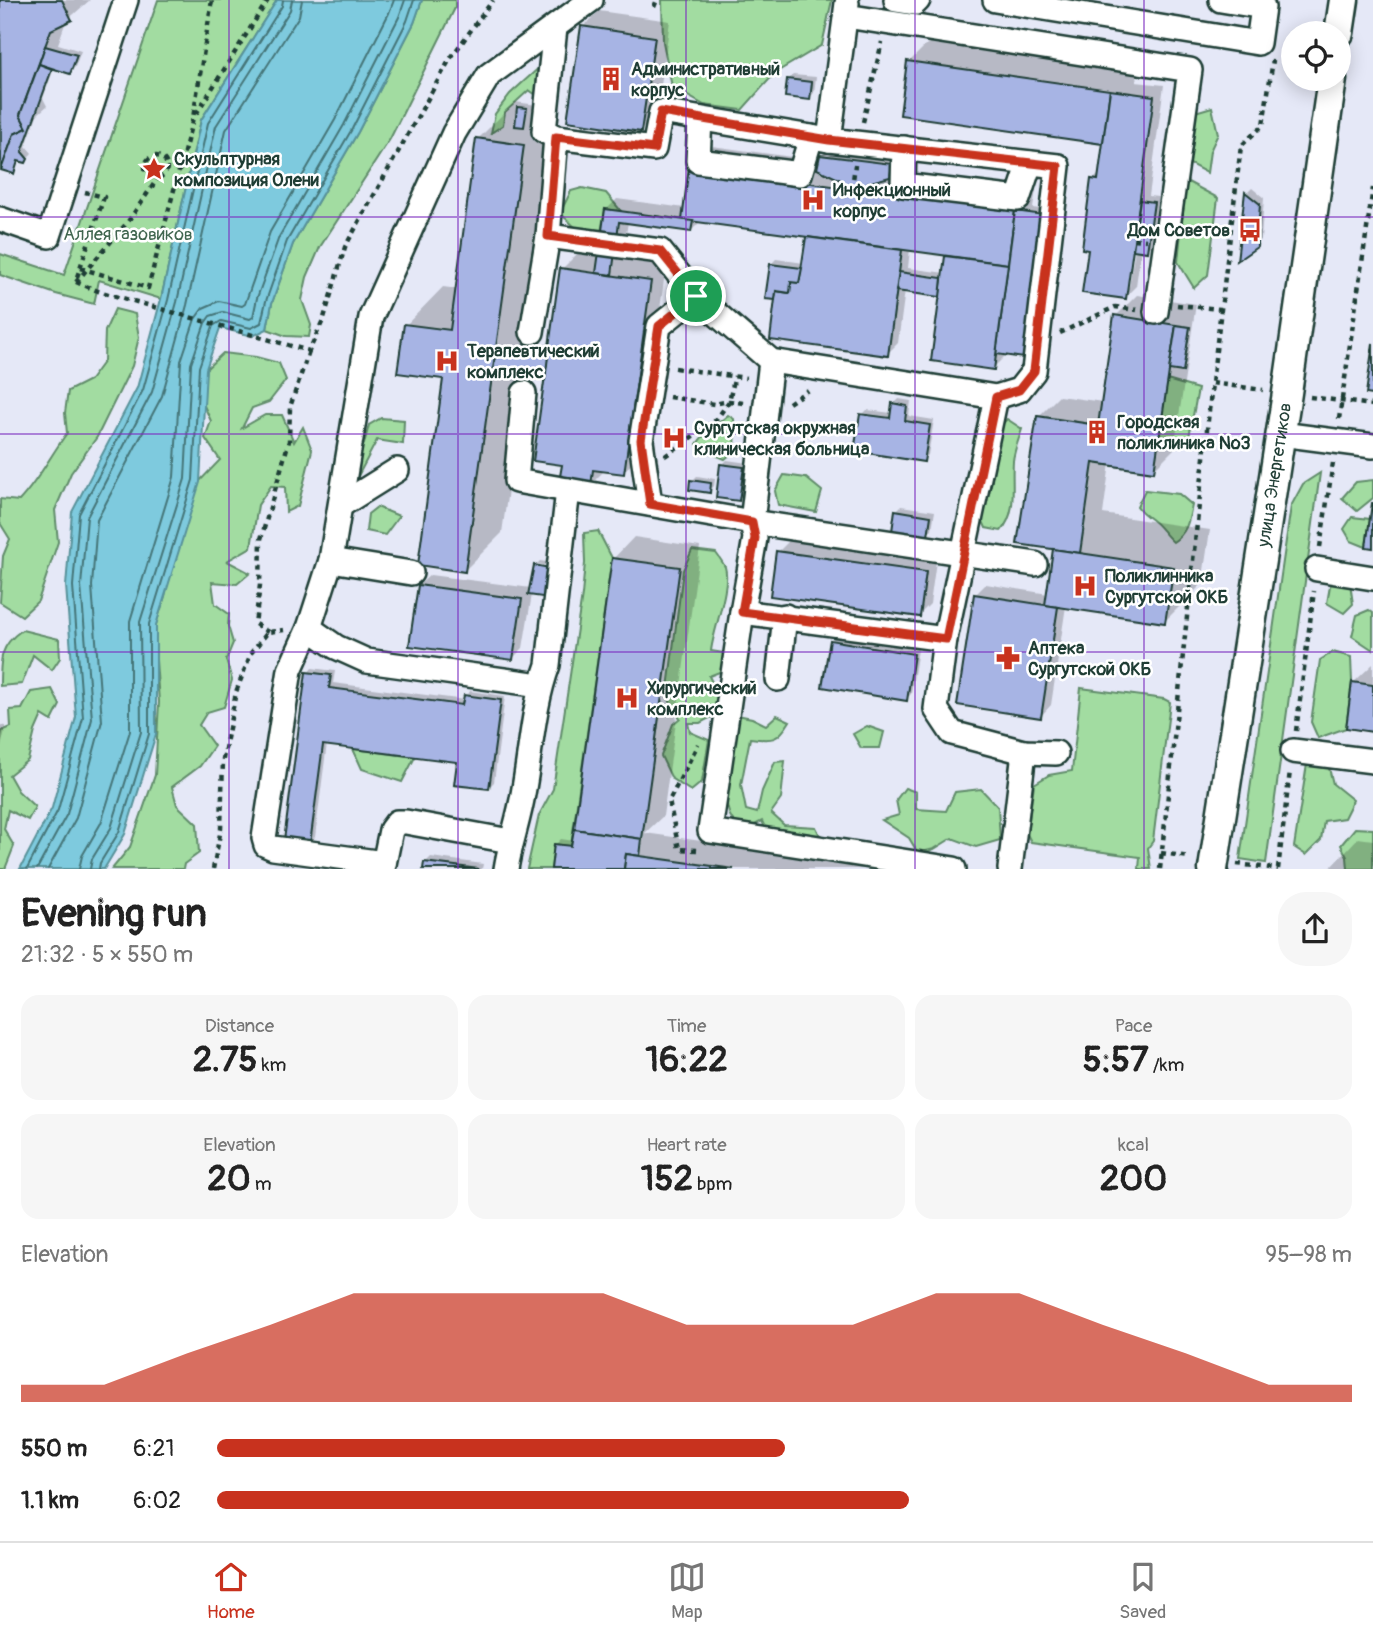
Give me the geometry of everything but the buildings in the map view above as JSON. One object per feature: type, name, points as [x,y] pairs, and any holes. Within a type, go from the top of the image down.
[{"type":"main road","points":[[1341,21],[1344,0]]},
{"type":"main road","name":"улица Энергетиков","points":[[1213,869],[1330,91]]},
{"type":"street","points":[[0,219],[49,236],[126,0]]},
{"type":"street","points":[[510,841],[397,822],[391,830],[384,866],[266,845],[264,838],[290,670],[309,628],[331,560],[371,317],[454,133],[489,75],[591,0]]},
{"type":"street","points":[[896,0],[915,3],[918,0]]},
{"type":"street","points":[[995,0],[1258,43],[1264,7],[1221,0]]},
{"type":"street","points":[[700,119],[698,160],[800,174],[820,139],[847,8],[887,22],[1190,70],[1144,307]]},
{"type":"street","points":[[548,236],[660,251],[696,296],[769,371],[996,397],[1019,390],[1034,371],[1058,166],[820,139],[661,112],[654,149],[556,137],[544,131],[555,28]]},
{"type":"street","points":[[532,332],[548,236],[556,137]]},
{"type":"street","points":[[904,148],[903,185],[1018,199],[1030,163]]},
{"type":"street","points":[[650,504],[641,440],[659,326],[696,296]]},
{"type":"street","points":[[769,371],[752,522],[755,538],[710,831],[953,869]]},
{"type":"street","points":[[524,393],[516,481],[752,522],[1035,564]]},
{"type":"street","points":[[996,397],[946,639],[936,709],[952,733],[1024,752],[1056,753]]},
{"type":"street","points":[[1280,434],[1373,446]]},
{"type":"street","points":[[341,505],[397,470]]},
{"type":"street","points":[[506,869],[510,841],[523,797],[540,685],[548,665],[568,490]]},
{"type":"street","points":[[331,560],[411,573]]},
{"type":"street","points":[[1317,569],[1373,578]]},
{"type":"street","points":[[742,612],[946,639]]},
{"type":"street","points":[[778,680],[785,616]]},
{"type":"street","points":[[309,628],[336,648],[367,661],[540,685]]},
{"type":"street","points":[[1293,751],[1373,761]]},
{"type":"street","points":[[1010,869],[1024,752]]},
{"type":"path","points":[[83,269],[148,288],[193,118],[212,0]]},
{"type":"path","points":[[193,118],[268,0]]},
{"type":"path","points":[[309,628],[268,632],[255,624],[260,585],[261,539],[289,440],[290,407],[309,351],[324,318],[345,247],[450,59],[492,0]]},
{"type":"path","points":[[654,7],[657,0]]},
{"type":"path","points":[[852,188],[858,143],[887,22]]},
{"type":"path","points":[[1160,869],[1241,146],[1264,125],[1275,50]]},
{"type":"path","points":[[152,156],[161,156],[167,162],[167,171],[164,176],[158,178],[150,176],[145,170],[146,161],[152,156]]},
{"type":"path","points":[[167,171],[178,173]]},
{"type":"path","points":[[83,269],[127,223],[158,178]]},
{"type":"path","points":[[65,185],[104,197],[83,269],[76,282],[98,292],[309,351]]},
{"type":"path","points":[[1278,869],[1317,569],[1373,188]]},
{"type":"path","points":[[1145,252],[1149,227]]},
{"type":"path","points":[[1036,345],[1115,307],[1144,307],[1166,303],[1221,309]]},
{"type":"path","points":[[653,365],[735,376],[769,371]]},
{"type":"path","points":[[646,470],[716,419],[729,401],[735,376]]},
{"type":"path","points":[[648,394],[714,404],[729,401],[782,408],[810,389]]},
{"type":"path","points":[[214,869],[221,829],[223,759],[236,692],[251,653],[268,632]]},
{"type":"green space","name":"Аллея газовиков","points":[[158,0],[277,0],[201,120],[161,299],[99,280],[94,304],[0,275],[0,254],[64,275]]},
{"type":"green space","points":[[422,0],[455,0],[455,8],[390,139],[320,247],[307,277],[302,300],[311,325],[309,337],[286,336],[267,329],[272,303],[293,244],[358,132],[414,23]]},
{"type":"green space","points":[[662,0],[832,0],[822,45],[775,73],[742,110],[704,105],[672,87],[663,42]]},
{"type":"green space","points":[[543,64],[546,102],[529,90],[505,112],[503,125],[491,133],[495,114],[510,94]]},
{"type":"green space","points":[[1212,107],[1218,134],[1210,151],[1207,173],[1190,164],[1195,112]]},
{"type":"green space","points":[[1186,181],[1218,198],[1208,275],[1194,288],[1178,262]]},
{"type":"green space","points":[[582,188],[606,193],[621,211],[605,209],[601,233],[577,229],[560,213],[571,191]]},
{"type":"green space","points":[[115,309],[135,314],[139,337],[132,366],[97,437],[71,473],[55,510],[58,542],[38,601],[22,616],[0,602],[3,556],[10,539],[0,523],[0,499],[19,501],[33,485],[67,433],[65,413],[68,391],[90,380],[104,361],[105,331]]},
{"type":"green space","points":[[223,353],[279,363],[286,380],[269,402],[252,408],[242,428],[265,415],[282,415],[294,442],[303,427],[312,450],[298,506],[286,512],[285,487],[271,486],[258,505],[251,547],[227,561],[250,573],[237,584],[212,582],[215,604],[229,614],[228,626],[233,643],[226,660],[232,680],[224,707],[207,712],[199,725],[214,746],[200,766],[172,787],[177,805],[197,824],[199,853],[184,864],[183,869],[112,869],[130,847],[155,775],[159,702],[154,631],[165,596],[180,526],[193,488],[220,460],[205,438],[211,421],[201,399],[206,369]]},
{"type":"green space","points":[[1167,380],[1198,389],[1189,437],[1159,438]]},
{"type":"green space","points":[[728,415],[734,419],[736,441],[730,455],[725,459],[703,450],[697,444]]},
{"type":"green space","points":[[381,418],[404,420],[403,444],[377,440],[358,476],[350,467],[364,444],[369,425]]},
{"type":"green space","points":[[1007,419],[1022,429],[1013,461],[1012,507],[1001,531],[986,528],[981,517],[992,481],[996,431]]},
{"type":"green space","points":[[1320,473],[1266,863],[1240,859],[1291,506],[1303,484]]},
{"type":"green space","points":[[784,475],[806,478],[822,491],[816,512],[778,505],[775,491]]},
{"type":"green space","points":[[1373,480],[1373,498],[1357,511],[1342,498],[1356,482]]},
{"type":"green space","points":[[1145,490],[1179,494],[1192,505],[1184,530],[1173,542],[1137,506]]},
{"type":"green space","points":[[377,507],[399,516],[385,535],[366,531],[368,514]]},
{"type":"green space","points":[[1352,517],[1370,519],[1366,547],[1351,541],[1344,529]]},
{"type":"green space","points":[[598,531],[612,558],[571,846],[554,844],[551,869],[527,869],[539,815],[553,789],[582,595],[584,533]]},
{"type":"green space","points":[[692,550],[716,553],[725,567],[726,585],[711,651],[724,653],[722,671],[709,676],[720,699],[717,714],[700,723],[688,723],[690,732],[709,740],[702,782],[691,791],[672,779],[661,756],[673,724],[680,718],[667,696],[683,570]]},
{"type":"green space","points":[[1331,580],[1350,583],[1353,604],[1344,613],[1327,603]]},
{"type":"green space","points":[[1369,610],[1373,613],[1373,650],[1352,636],[1357,615]]},
{"type":"green space","points":[[22,630],[59,639],[60,658],[52,670],[33,655],[22,684],[0,686],[0,668],[5,647]]},
{"type":"green space","points":[[1333,652],[1351,657],[1352,682],[1346,728],[1318,738],[1311,722],[1320,660]]},
{"type":"green space","points":[[1081,688],[1170,702],[1153,841],[1148,848],[1151,869],[1139,869],[1140,857],[1031,842],[1027,834],[1034,784],[1049,775],[1072,771]]},
{"type":"green space","points":[[52,689],[60,705],[52,721],[42,715],[28,760],[9,775],[18,791],[35,807],[28,820],[8,810],[4,829],[14,846],[5,869],[0,869],[2,731],[11,727],[10,710],[22,709],[31,692]]},
{"type":"green space","points":[[737,715],[766,725],[777,715],[790,721],[782,733],[774,738],[750,738],[741,785],[746,810],[757,813],[762,791],[775,762],[785,761],[781,799],[771,813],[784,825],[816,827],[822,840],[770,838],[762,821],[743,831],[733,820],[728,810],[726,784]]},
{"type":"green space","points":[[867,726],[884,732],[880,748],[861,748],[853,734]]},
{"type":"green space","points":[[353,749],[415,757],[402,782],[362,769]]},
{"type":"green space","points":[[1307,764],[1328,764],[1333,784],[1353,800],[1344,818],[1324,821],[1321,840],[1306,855],[1294,847]]},
{"type":"green space","points":[[905,788],[916,792],[916,809],[946,811],[955,792],[981,789],[998,807],[1000,840],[976,847],[952,838],[934,849],[918,853],[909,838],[882,820],[899,815],[896,800]]},
{"type":"green space","points":[[1355,828],[1373,829],[1373,869],[1348,869],[1347,857],[1341,845]]},
{"type":"water","points":[[277,0],[422,0],[414,23],[358,132],[293,244],[272,303],[267,329],[253,336],[220,328],[206,369],[200,482],[156,625],[156,734],[125,834],[104,869],[20,869],[52,808],[76,717],[66,586],[72,512],[137,388],[161,299],[201,120]]},
{"type":"place","name":"Административный корпус","points":[[611,79]]},
{"type":"place","name":"Скульптурная композиция Олени","points":[[154,169]]},
{"type":"place","name":"Инфекционный корпус","points":[[813,200]]},
{"type":"place","name":"Дом Советов","points":[[1250,230]]},
{"type":"place","name":"Терапевтический комплекс","points":[[447,361]]},
{"type":"place","name":"Городская поликлиника №3","points":[[1097,432]]},
{"type":"place","name":"Сургутская окружная клиническая больница","points":[[674,438]]},
{"type":"place","name":"Поликлинника Сургутской ОКБ","points":[[1085,586]]},
{"type":"place","name":"Аптека Сургутской ОКБ","points":[[1008,658]]},
{"type":"place","name":"Хирургический комплекс","points":[[627,698]]},
{"type":"route","points":[[661,112],[829,140],[1058,166],[1034,371],[1019,390],[996,397],[946,639],[742,612],[755,538],[752,522],[650,504],[641,440],[659,326],[696,296],[660,251],[548,236],[556,137],[654,149],[661,112]]}]
